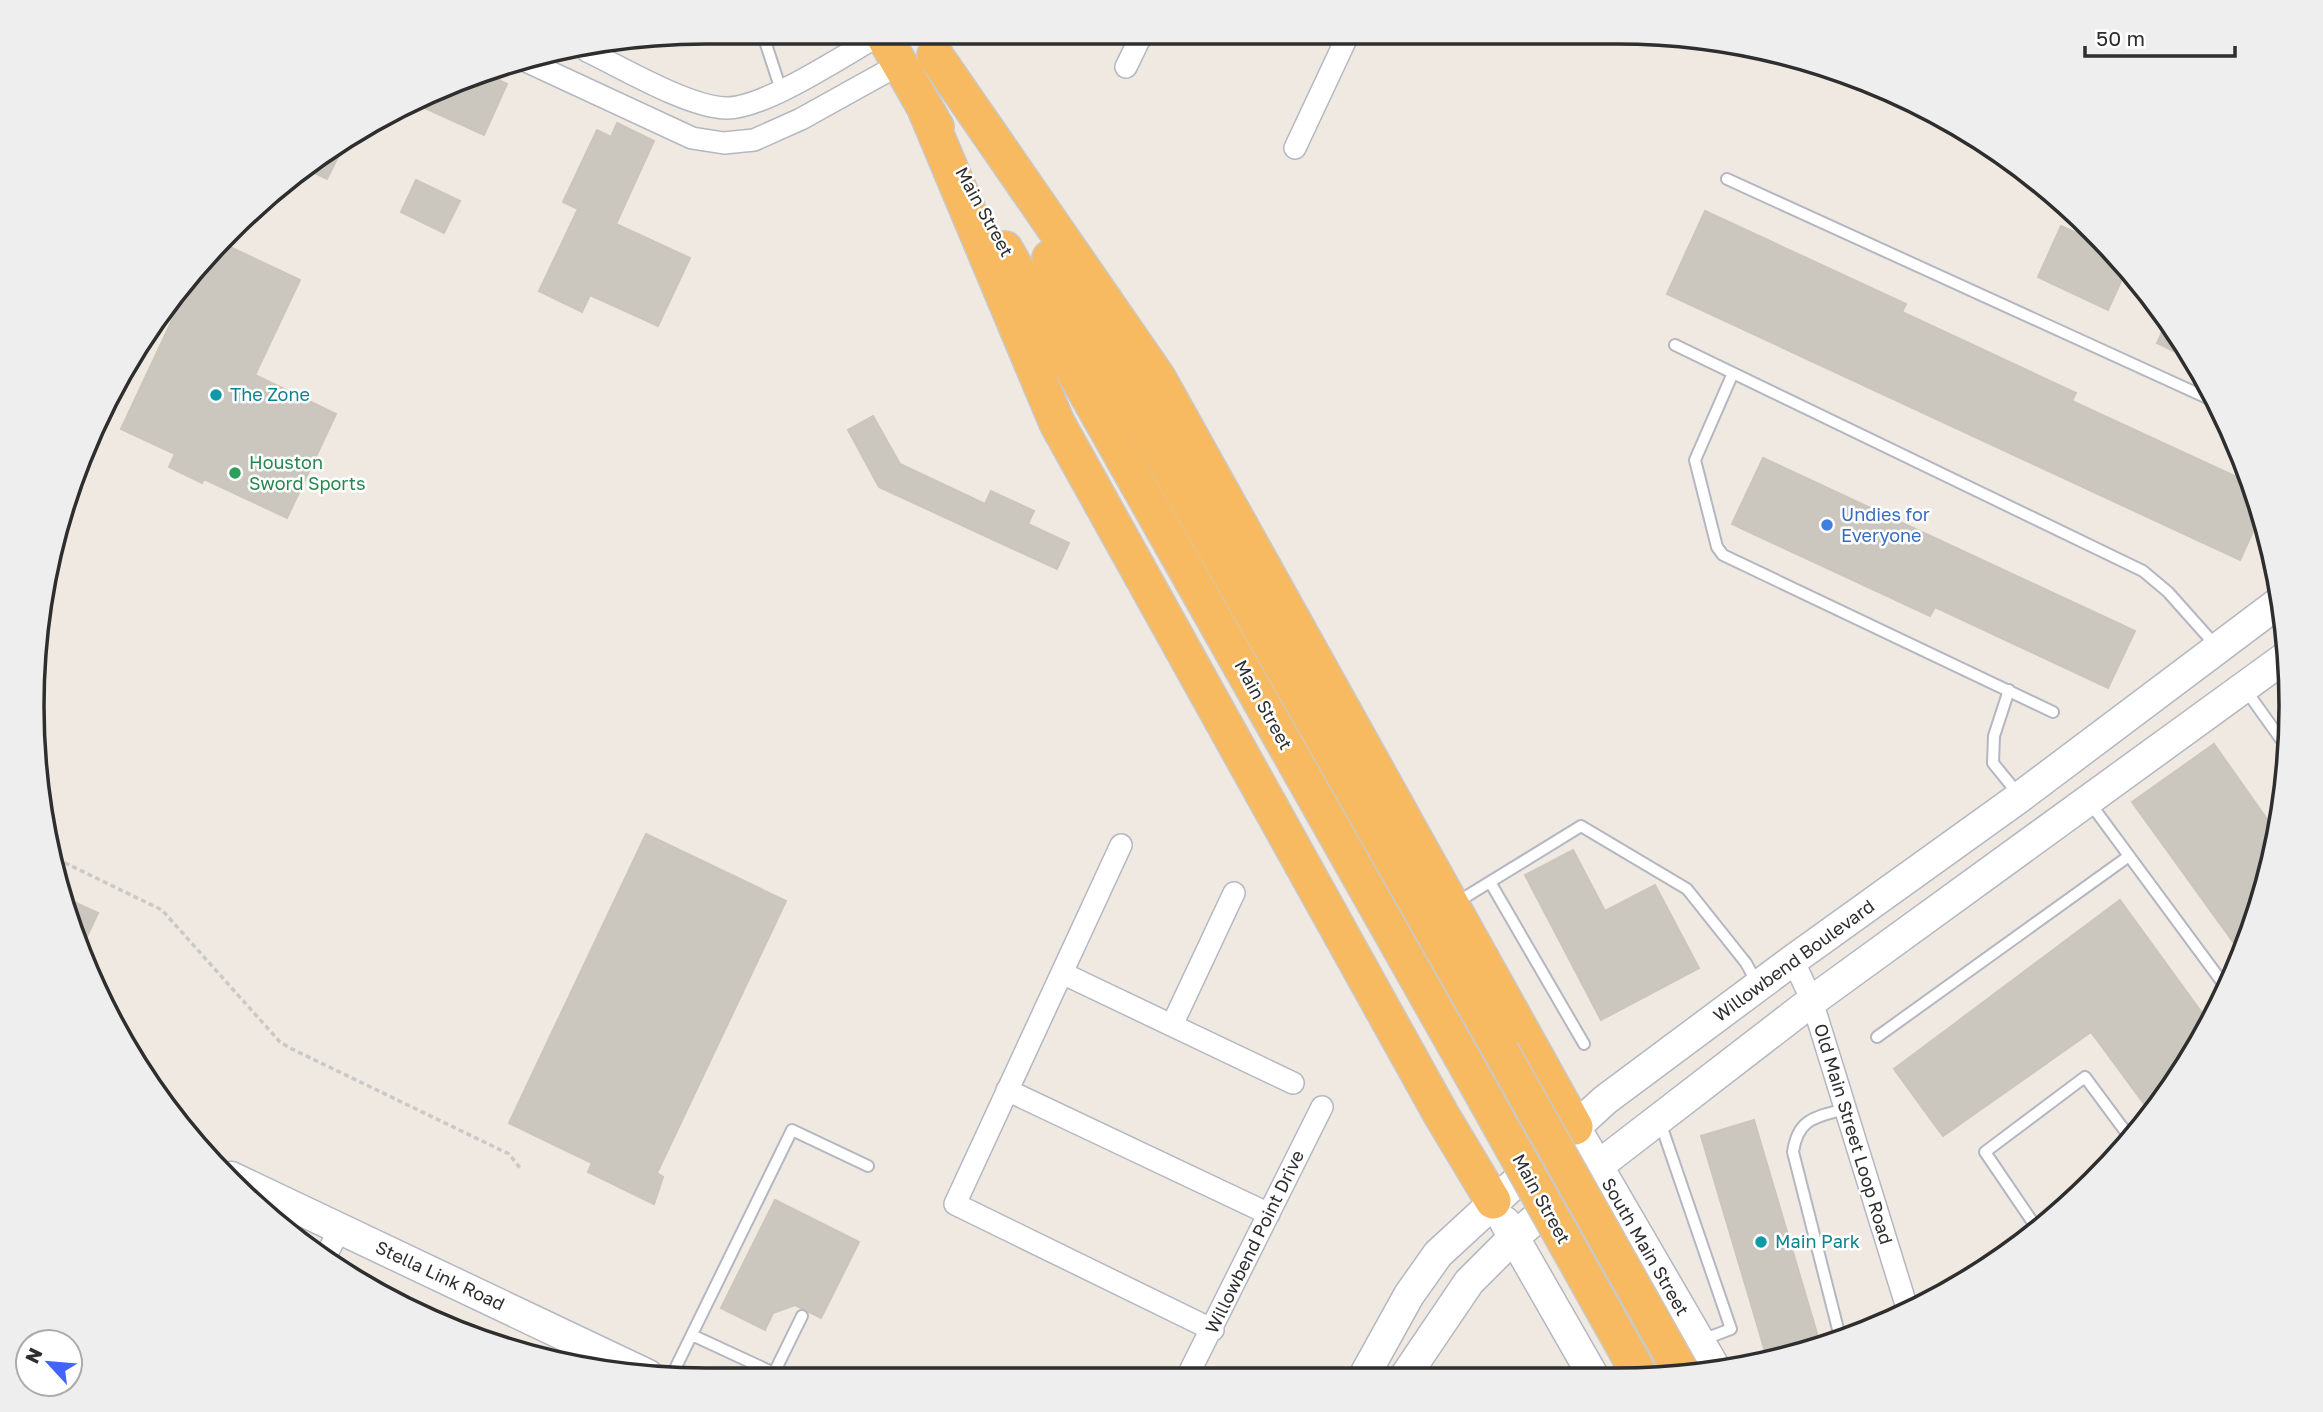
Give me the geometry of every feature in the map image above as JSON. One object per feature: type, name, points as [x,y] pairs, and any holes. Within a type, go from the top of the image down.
[{"type":"highway","name":"Main Street","points":[[889,44],[1636,1368]]},
{"type":"highway","name":"Main Street","points":[[929,44],[1518,1052],[1678,1365]]},
{"type":"highway","points":[[929,44],[1157,378],[1452,906],[1518,1052],[1526,1083],[1484,1125],[1465,1126],[1442,1116]]},
{"type":"highway","points":[[924,106],[1057,423],[1442,1116],[1493,1200]]},
{"type":"highway","points":[[1518,1052],[1575,1127]]},
{"type":"main road","name":"Willowbend Boulevard","points":[[1369,1368],[1409,1295],[1438,1254],[1493,1200],[1634,1077],[2020,797],[2272,607]]},
{"type":"main road","points":[[2217,647],[2243,687]]},
{"type":"main road","points":[[1411,1368],[1469,1282],[1513,1238],[1598,1166],[1812,1001],[2278,662]]},
{"type":"main road","points":[[2020,797],[2046,832]]},
{"type":"main road","name":"South Main Street","points":[[1575,1127],[1711,1362]]},
{"type":"main road","name":"Stella Link Road","points":[[251,1186],[340,1228],[581,1354],[599,1360]]},
{"type":"main road","points":[[1493,1200],[1589,1368]]},
{"type":"main road","points":[[1559,1317],[1558,1282],[1563,1272],[1601,1240],[1624,1240],[1649,1254]]},
{"type":"street","points":[[592,54],[701,103],[726,108],[747,105],[781,90],[863,44]]},
{"type":"street","points":[[1126,67],[1137,44]]},
{"type":"street","points":[[1295,148],[1344,44]]},
{"type":"street","points":[[536,66],[692,138],[724,143],[754,140],[800,119],[900,64]]},
{"type":"street","points":[[635,112],[650,81]]},
{"type":"street","points":[[1121,845],[955,1203],[1213,1330]]},
{"type":"street","points":[[1172,1025],[1234,893]]},
{"type":"street","name":"Old Main Street Loop Road","points":[[1793,960],[1812,1001],[1905,1302]]},
{"type":"street","points":[[1062,973],[1293,1083]]},
{"type":"street","points":[[1007,1090],[1269,1214]]},
{"type":"street","name":"Willowbend Point Drive","points":[[1192,1368],[1322,1107]]},
{"type":"street","points":[[329,1251],[340,1228]]},
{"type":"lane","points":[[766,44],[781,90]]},
{"type":"lane","points":[[1727,179],[2202,396]]},
{"type":"lane","points":[[1675,345],[2143,571],[2168,592],[2217,647]]},
{"type":"lane","points":[[1733,373],[1695,460],[1717,547],[1723,555],[2053,712]]},
{"type":"lane","points":[[2243,687],[2278,736]]},
{"type":"lane","points":[[2009,690],[1994,736],[1993,763],[2020,797]]},
{"type":"lane","points":[[2088,801],[2220,979]]},
{"type":"lane","points":[[1452,906],[1581,826],[1688,889],[1746,962],[1759,985]]},
{"type":"lane","points":[[1877,1037],[2129,856]]},
{"type":"lane","points":[[1490,882],[1584,1044]]},
{"type":"lane","points":[[2032,1221],[1985,1152],[2085,1077],[2125,1131]]},
{"type":"lane","points":[[1838,1330],[1793,1152],[1796,1134],[1807,1121],[1845,1109]]},
{"type":"lane","points":[[1658,1118],[1731,1329],[1699,1341]]},
{"type":"lane","points":[[676,1367],[792,1130],[867,1167]]},
{"type":"lane","points":[[776,1368],[802,1316]]},
{"type":"lane","points":[[692,1335],[761,1368]]},
{"type":"path","points":[[62,862],[162,910],[280,1042],[509,1154],[520,1168]]},
{"type":"building","points":[[495,78],[507,84],[484,135],[423,107]]},
{"type":"building","points":[[617,123],[654,141],[616,224],[690,258],[658,326],[590,295],[582,312],[539,291],[578,209],[563,202],[597,130],[611,137]]},
{"type":"building","points":[[339,154],[327,179],[314,173]]},
{"type":"building","points":[[416,180],[460,201],[444,233],[401,212]]},
{"type":"building","points":[[1705,211],[1906,304],[1902,312],[2076,393],[2072,401],[2238,478],[2255,528],[2240,560],[1667,294]]},
{"type":"building","points":[[2061,226],[2083,236],[2122,278],[2108,310],[2038,277]]},
{"type":"building","name":"The Zone","points":[[230,247],[300,280],[255,375],[336,414],[287,518],[204,479],[202,483],[169,467],[175,454],[121,429],[179,306]]},
{"type":"building","points":[[2163,331],[2177,353],[2157,343]]},
{"type":"building","points":[[873,416],[900,464],[985,504],[991,491],[1034,511],[1028,524],[1069,543],[1057,569],[879,487],[848,430]]},
{"type":"building","points":[[1763,458],[2135,631],[2108,688],[1935,607],[1930,616],[1732,524]]},
{"type":"building","points":[[2214,744],[2269,822],[2257,877],[2235,944],[2132,802]]},
{"type":"building","points":[[646,834],[786,901],[657,1173],[663,1177],[654,1204],[588,1172],[592,1163],[509,1123]]},
{"type":"building","points":[[1573,850],[1605,911],[1655,885],[1699,968],[1601,1020],[1525,875]]},
{"type":"building","points":[[2120,900],[2203,1014],[2168,1074],[2145,1105],[2091,1032],[1943,1136],[1894,1069]]},
{"type":"building","points":[[74,902],[98,913],[86,938]]},
{"type":"building","name":"Main Park","points":[[1754,1120],[1818,1337],[1765,1351],[1701,1136]]},
{"type":"building","points":[[775,1200],[859,1242],[821,1318],[795,1305],[773,1313],[765,1330],[721,1308]]},
{"type":"place","name":"The Zone","points":[[216,395]]},
{"type":"place","name":"Houston Sword Sports","points":[[235,473]]},
{"type":"place","name":"Undies for Everyone","points":[[1827,525]]},
{"type":"place","name":"Main Park","points":[[1761,1242]]}]
